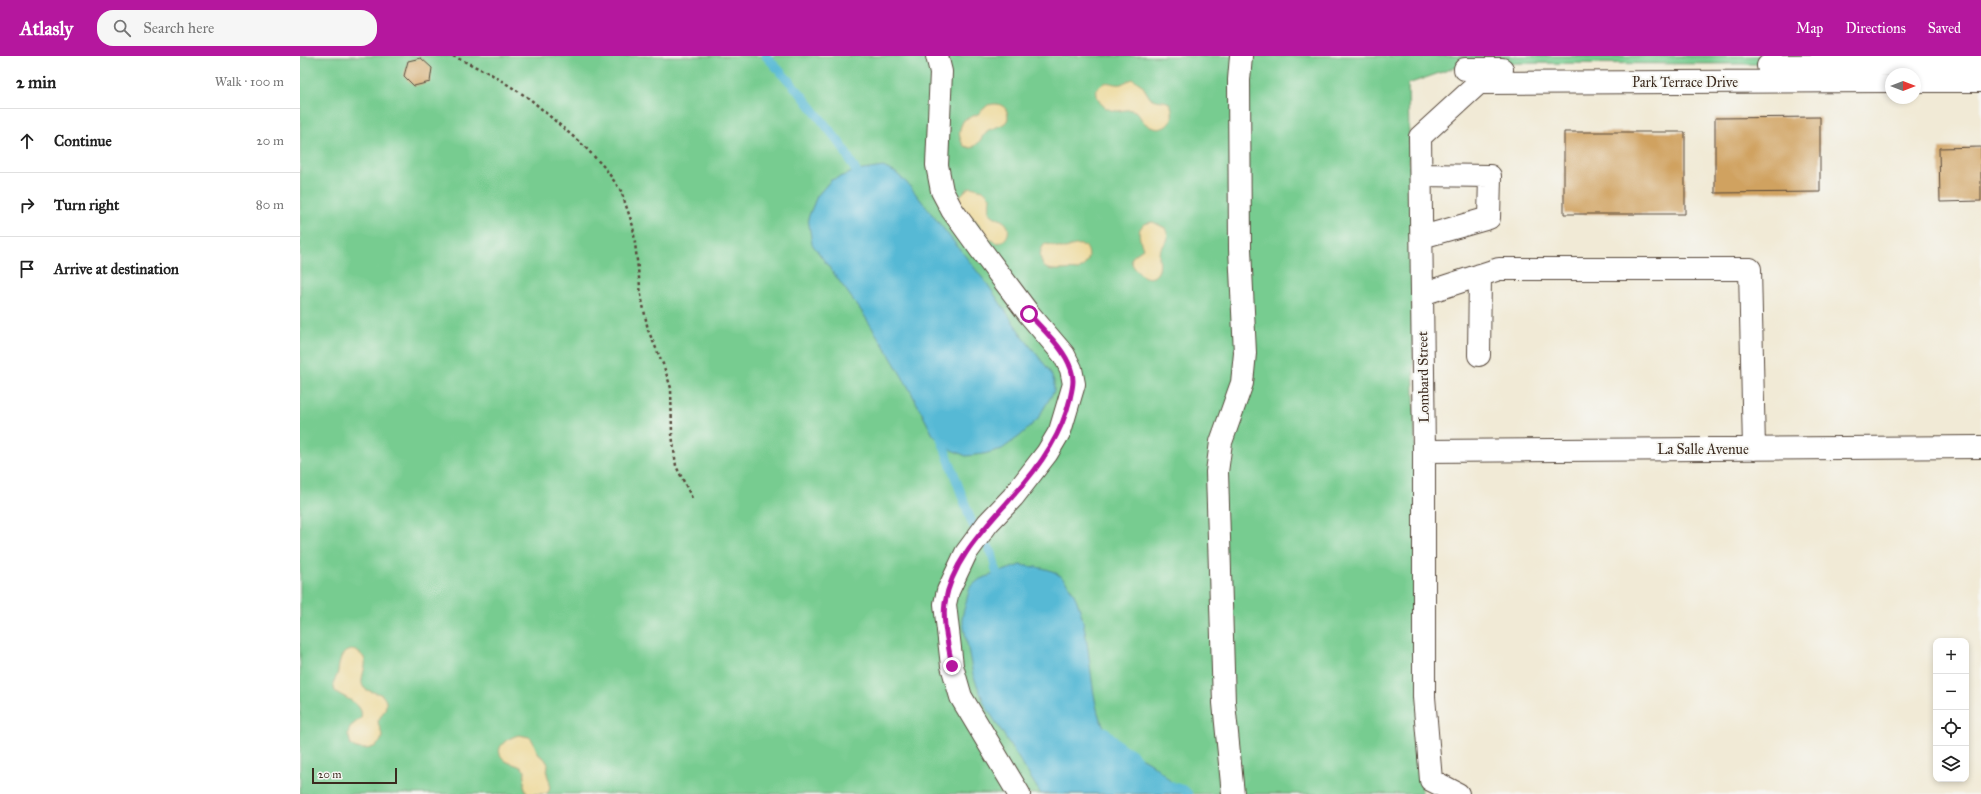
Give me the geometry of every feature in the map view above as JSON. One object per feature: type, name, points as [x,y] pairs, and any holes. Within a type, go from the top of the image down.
[{"type":"street","points":[[937,56],[941,72],[937,166],[942,190],[952,210],[981,250],[1029,314],[1064,355],[1071,369],[1074,384],[1060,431],[1042,459],[1013,497],[988,523],[966,553],[948,591],[945,604],[952,666],[961,697],[1019,794]]},
{"type":"street","points":[[1233,794],[1224,703],[1217,472],[1221,442],[1242,383],[1245,352],[1240,249],[1239,80],[1241,56]]},
{"type":"street","points":[[1472,76],[1981,64]]},
{"type":"street","name":"Park Terrace Drive","points":[[1472,76],[1885,81]]},
{"type":"street","name":"Lombard Street","points":[[1458,794],[1431,780],[1424,697],[1424,451],[1420,137],[1472,76]]},
{"type":"street","points":[[1921,81],[1981,81]]},
{"type":"street","points":[[1421,175],[1490,176],[1489,218],[1422,237]]},
{"type":"street","points":[[1422,294],[1499,269],[1750,269],[1754,449]]},
{"type":"street","points":[[1479,355],[1480,275]]},
{"type":"street","name":"La Salle Avenue","points":[[1424,451],[1981,447]]},
{"type":"path","points":[[453,56],[490,74],[530,99],[584,146],[605,168],[622,191],[633,226],[641,296],[648,330],[663,364],[671,388],[672,434],[676,466],[692,498]]},
{"type":"green space","points":[[300,56],[1981,56],[1981,65],[1468,63],[1408,84],[1422,794],[300,794]]},
{"type":"sand","points":[[1133,79],[1142,85],[1150,98],[1169,103],[1172,111],[1172,118],[1167,126],[1163,128],[1151,127],[1143,121],[1135,111],[1116,111],[1108,109],[1101,104],[1097,97],[1097,89],[1100,85],[1104,83],[1121,84]]},
{"type":"sand","points":[[994,104],[1005,108],[1008,117],[1005,123],[987,131],[971,148],[964,146],[960,133],[964,120],[978,114],[988,105]]},
{"type":"sand","points":[[971,187],[983,190],[990,197],[989,212],[1004,222],[1008,227],[1008,235],[1001,242],[997,243],[989,238],[977,222],[961,205],[959,197]]},
{"type":"sand","points":[[1153,222],[1165,228],[1168,238],[1159,252],[1160,266],[1158,272],[1151,278],[1138,272],[1131,260],[1133,256],[1143,249],[1139,236],[1140,228],[1147,223]]},
{"type":"sand","points":[[1045,244],[1060,248],[1067,248],[1075,245],[1085,246],[1089,253],[1088,260],[1078,270],[1048,269],[1044,267],[1041,261],[1041,250]]},
{"type":"sand","points":[[353,650],[364,658],[365,663],[362,684],[364,688],[382,695],[386,702],[385,708],[378,721],[382,734],[381,741],[374,747],[364,749],[359,749],[351,745],[348,734],[350,727],[361,718],[360,708],[335,691],[333,683],[338,674],[341,657],[345,652]]},
{"type":"sand","points":[[519,735],[529,737],[532,740],[539,755],[544,758],[548,764],[547,774],[550,783],[549,791],[546,794],[527,794],[524,786],[525,771],[521,767],[506,761],[501,757],[500,748],[505,741]]},
{"type":"water","points":[[883,167],[896,173],[908,184],[988,285],[1023,337],[1049,370],[1054,381],[1054,391],[1037,420],[1020,436],[1002,449],[984,454],[966,456],[947,448],[933,435],[910,390],[889,354],[862,312],[812,244],[808,218],[817,196],[831,180],[856,171]]},
{"type":"water","points":[[1020,565],[1043,568],[1052,571],[1068,584],[1077,600],[1082,619],[1087,640],[1092,683],[1102,724],[1114,742],[1123,749],[1153,765],[1182,794],[1041,794],[985,705],[973,675],[962,617],[970,587],[980,579]]},
{"type":"building","points":[[421,58],[432,68],[430,82],[414,86],[404,76],[408,61]]},
{"type":"building","points":[[1820,117],[1820,192],[1715,193],[1715,118]]},
{"type":"building","points":[[1564,132],[1685,132],[1685,214],[1564,214]]},
{"type":"building","points":[[1981,147],[1981,201],[1940,202],[1939,148]]},
{"type":"waterway","points":[[766,56],[801,94],[842,146],[862,182]]},
{"type":"waterway","points":[[939,433],[972,523],[992,553],[998,579],[1001,583]]},
{"type":"waterway","points":[[1105,731],[1120,747],[1130,752],[1137,759]]},
{"type":"waterway","points":[[1164,784],[1184,790],[1188,794]]},
{"type":"route","points":[[952,666],[945,618],[945,604],[948,591],[966,553],[988,523],[1013,497],[1047,452],[1060,431],[1074,384],[1071,369],[1064,355],[1029,314]]}]
